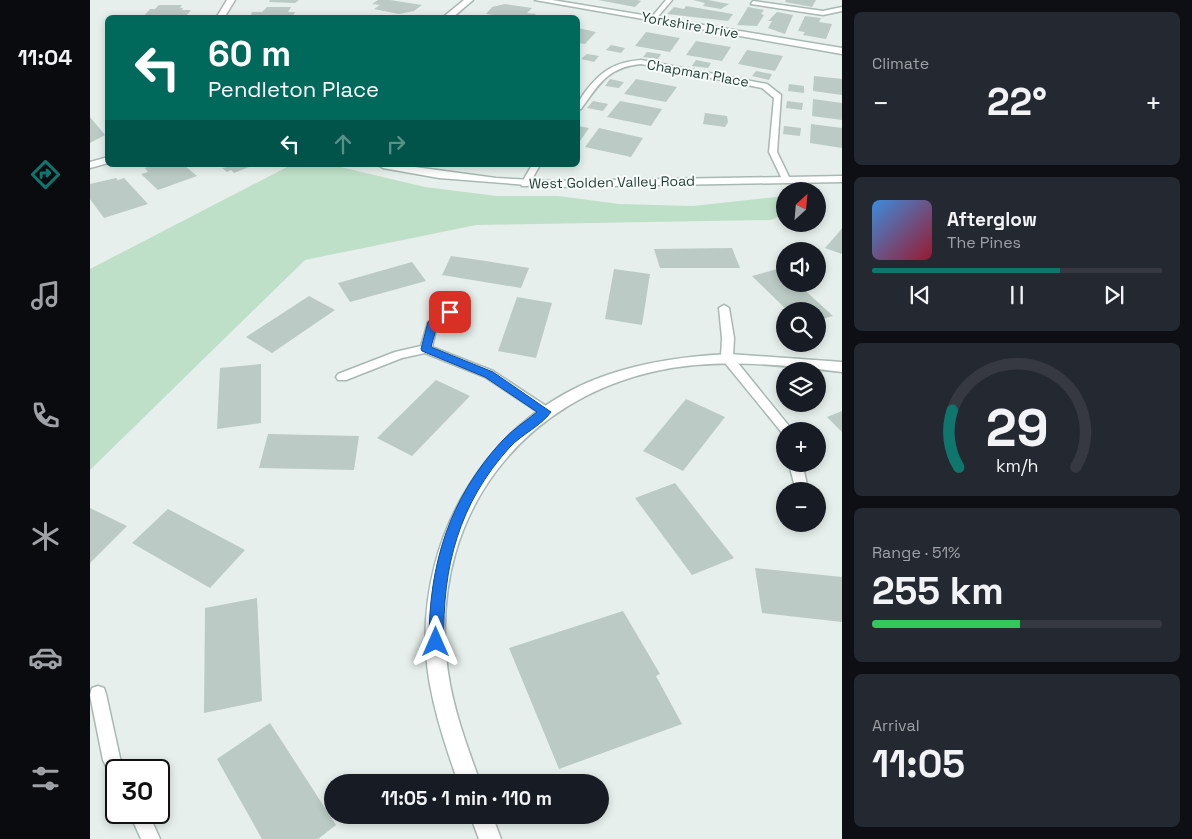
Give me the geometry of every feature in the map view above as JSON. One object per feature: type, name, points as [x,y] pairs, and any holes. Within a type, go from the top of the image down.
[{"type":"street","points":[[222,15],[231,0]]},
{"type":"street","points":[[450,15],[469,0]]},
{"type":"street","name":"Yorkshire Drive","points":[[539,0],[842,51]]},
{"type":"street","points":[[90,165],[105,161]]},
{"type":"street","name":"West Golden Valley Road","points":[[395,167],[467,179],[525,184],[842,179]]},
{"type":"street","points":[[466,774],[449,726],[437,661],[436,605],[443,560],[458,515],[480,476],[507,443],[545,412],[582,390],[620,375],[660,365],[727,358],[774,359],[842,367]]},
{"type":"street","points":[[484,824],[490,839]]},
{"type":"lane","points":[[653,19],[669,0]]},
{"type":"lane","points":[[753,3],[823,13],[842,9]]},
{"type":"lane","name":"Chapman Place","points":[[580,104],[607,70],[618,64],[628,62],[640,62],[764,86],[778,97],[773,152],[786,179]]},
{"type":"lane","points":[[525,184],[535,167]]},
{"type":"lane","points":[[724,308],[728,338],[727,358],[780,422]]},
{"type":"lane","points":[[426,349],[432,324],[450,312]]},
{"type":"lane","points":[[342,377],[399,355],[426,349],[489,374],[545,412]]},
{"type":"lane","points":[[98,694],[112,759]]},
{"type":"lane","points":[[144,824],[151,839]]},
{"type":"green space","points":[[287,167],[340,167],[425,187],[497,196],[558,196],[619,204],[693,206],[776,197],[776,218],[771,220],[476,225],[305,260],[90,470],[90,269]]},
{"type":"building","points":[[270,0],[299,0],[295,3],[269,2]]},
{"type":"building","points":[[378,0],[422,5],[414,11],[399,14],[374,9],[380,5],[372,4]]},
{"type":"building","points":[[598,0],[637,0],[641,1],[635,7]]},
{"type":"building","points":[[693,0],[708,0],[729,4],[721,9],[703,6],[705,3]]},
{"type":"building","points":[[786,0],[816,0],[812,7],[785,2]]},
{"type":"building","points":[[505,4],[532,8],[527,13],[536,14],[486,14],[492,7]]},
{"type":"building","points":[[159,5],[182,5],[180,8],[183,8],[182,10],[191,10],[187,15],[145,15],[150,9],[155,9]]},
{"type":"building","points":[[686,6],[733,14],[728,21],[667,14],[674,7],[684,9]]},
{"type":"building","points":[[267,7],[291,7],[288,12],[295,12],[294,15],[251,15],[252,12],[262,12]]},
{"type":"building","points":[[748,7],[764,10],[761,14],[764,15],[757,26],[737,25]]},
{"type":"building","points":[[777,12],[793,15],[785,34],[768,28],[772,21],[768,21]]},
{"type":"building","points":[[805,16],[821,18],[819,22],[832,24],[826,39],[803,35],[805,32],[798,31]]},
{"type":"building","points":[[580,28],[596,32],[585,44],[580,43]]},
{"type":"building","points":[[646,32],[680,38],[670,52],[635,46]]},
{"type":"building","points":[[696,41],[731,47],[722,61],[686,55]]},
{"type":"building","points":[[611,45],[625,48],[621,53],[606,50]]},
{"type":"building","points":[[747,50],[783,56],[775,71],[738,64]]},
{"type":"building","points":[[647,52],[661,54],[658,59],[643,57]]},
{"type":"building","points":[[587,54],[599,56],[594,62],[581,59]]},
{"type":"building","points":[[696,60],[711,63],[708,68],[692,66]]},
{"type":"building","points":[[756,71],[772,74],[769,80],[752,76]]},
{"type":"building","points":[[814,76],[842,79],[842,95],[813,91]]},
{"type":"building","points":[[610,79],[624,82],[619,88],[605,86]]},
{"type":"building","points":[[636,79],[677,87],[666,102],[624,94]]},
{"type":"building","points":[[789,84],[804,86],[804,93],[788,91]]},
{"type":"building","points":[[813,99],[842,103],[842,120],[812,116]]},
{"type":"building","points":[[593,101],[608,104],[603,111],[587,108]]},
{"type":"building","points":[[620,101],[662,109],[651,126],[607,117]]},
{"type":"building","points":[[787,101],[803,103],[802,110],[786,108]]},
{"type":"building","points":[[705,113],[727,116],[728,122],[725,127],[703,124]]},
{"type":"building","points":[[90,117],[105,135],[90,143]]},
{"type":"building","points":[[811,124],[842,128],[842,148],[810,143]]},
{"type":"building","points":[[580,126],[589,128],[580,141]]},
{"type":"building","points":[[784,126],[801,128],[800,136],[783,134]]},
{"type":"building","points":[[599,128],[643,138],[631,157],[585,147]]},
{"type":"building","points":[[186,167],[197,176],[158,190],[141,174],[148,172],[145,168]]},
{"type":"building","points":[[249,167],[234,173],[231,170],[227,172],[222,168]]},
{"type":"building","points":[[116,178],[118,180],[124,178],[148,204],[104,218],[90,199],[90,184]]},
{"type":"building","points":[[842,228],[842,254],[826,248]]},
{"type":"building","points":[[732,248],[740,268],[660,268],[654,249]]},
{"type":"building","points":[[451,256],[529,268],[521,288],[442,275]]},
{"type":"building","points":[[412,262],[426,281],[350,302],[338,283]]},
{"type":"building","points":[[614,269],[650,274],[642,325],[605,319]]},
{"type":"building","points":[[776,269],[776,292],[807,292],[818,302],[779,302],[752,276]]},
{"type":"building","points":[[309,296],[335,310],[272,353],[246,337]]},
{"type":"building","points":[[517,297],[552,303],[536,358],[498,351]]},
{"type":"building","points":[[826,310],[833,316],[826,318]]},
{"type":"building","points":[[261,364],[261,423],[217,429],[220,368]]},
{"type":"building","points":[[436,380],[470,396],[412,456],[377,438]]},
{"type":"building","points":[[686,399],[725,417],[683,471],[643,451]]},
{"type":"building","points":[[842,411],[842,432],[827,417]]},
{"type":"building","points":[[268,434],[359,436],[354,470],[259,468]]},
{"type":"building","points":[[675,483],[734,558],[692,575],[635,498]]},
{"type":"building","points":[[90,508],[127,526],[90,563]]},
{"type":"building","points":[[168,509],[245,550],[210,588],[132,543]]},
{"type":"building","points":[[755,568],[842,577],[842,622],[762,613]]},
{"type":"building","points":[[257,598],[262,701],[204,713],[205,608]]},
{"type":"building","points":[[623,611],[660,674],[656,676],[682,724],[559,769],[509,648]]},
{"type":"building","points":[[270,723],[324,806],[324,824],[336,825],[318,839],[262,839],[217,759]]},
{"type":"route","points":[[436,642],[436,605],[443,560],[458,515],[480,476],[507,443],[545,412],[489,374],[426,349],[432,324],[450,312]]}]
